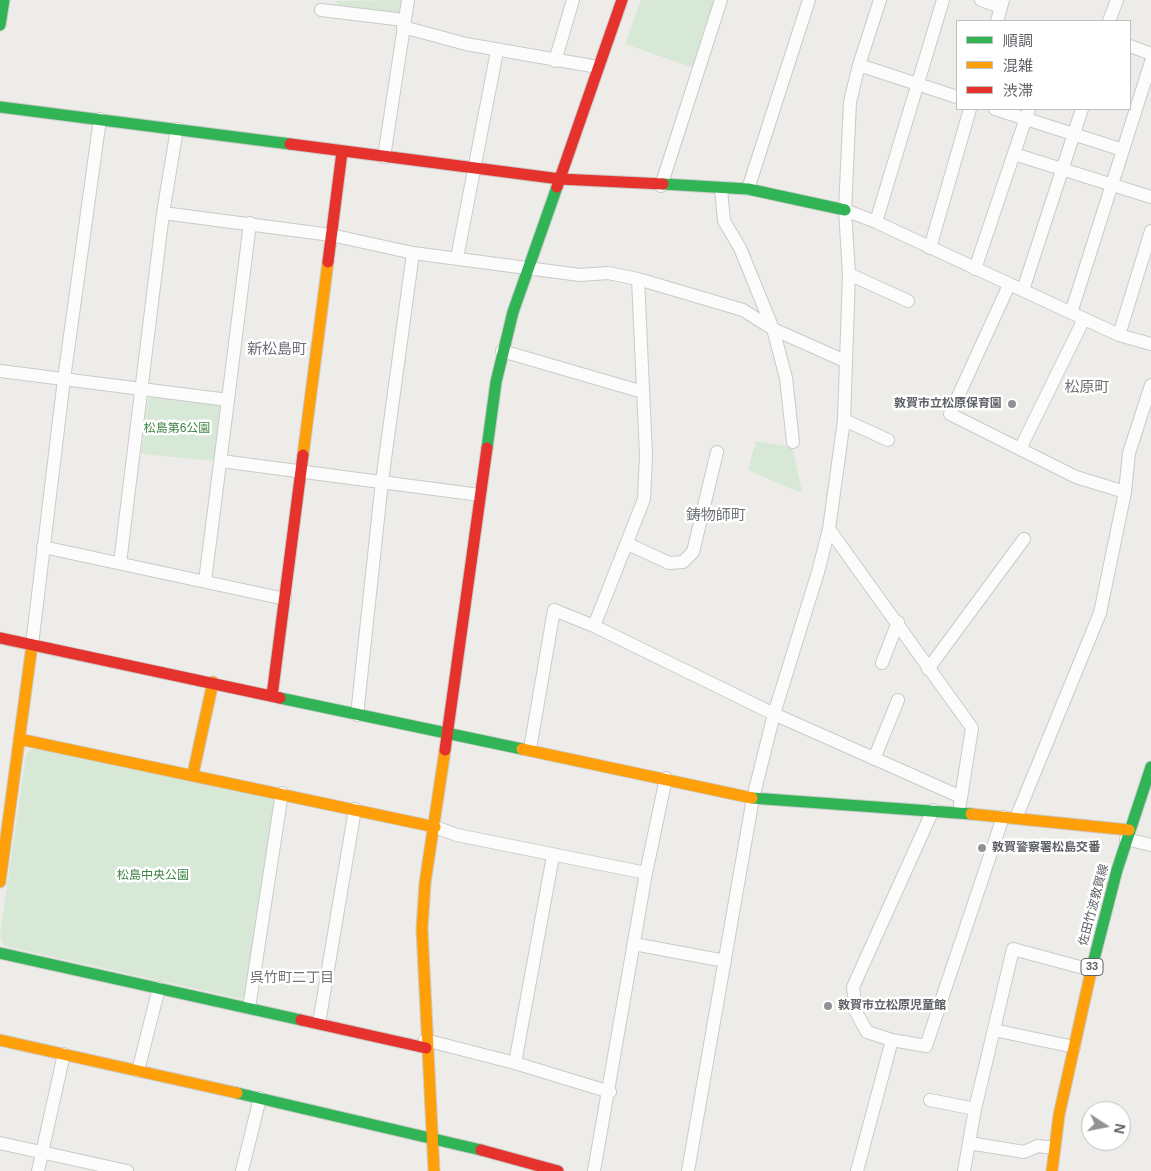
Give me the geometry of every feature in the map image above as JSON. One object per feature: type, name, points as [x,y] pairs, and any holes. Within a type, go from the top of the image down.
[{"type":"street","points":[[0,25],[4,0]]},
{"type":"street","points":[[384,156],[408,0]]},
{"type":"street","points":[[555,61],[574,0]]},
{"type":"street","points":[[434,1171],[426,1044],[422,929],[425,883],[435,826],[496,382],[502,351],[528,268],[622,0]]},
{"type":"street","points":[[661,186],[721,0]]},
{"type":"street","points":[[748,189],[809,0]]},
{"type":"street","points":[[688,1171],[753,798],[774,714],[818,572],[829,529],[844,420],[844,362],[849,274],[845,210],[850,102],[859,65],[880,0]]},
{"type":"street","points":[[876,222],[943,0]]},
{"type":"street","points":[[981,0],[1002,3],[997,20]]},
{"type":"street","points":[[1109,20],[1117,0]]},
{"type":"street","points":[[321,10],[404,23],[497,51],[598,67]]},
{"type":"street","points":[[1131,46],[1151,54]]},
{"type":"street","points":[[457,258],[497,51]]},
{"type":"street","points":[[1071,313],[1151,62]]},
{"type":"street","points":[[859,65],[956,97]]},
{"type":"street","points":[[0,107],[560,179],[661,186],[748,189],[845,210],[876,222],[1118,335],[1151,344]]},
{"type":"street","points":[[930,248],[970,110]]},
{"type":"street","points":[[1002,110],[1027,113],[1123,150]]},
{"type":"street","points":[[1023,290],[1082,110]]},
{"type":"street","points":[[975,269],[1027,113]]},
{"type":"street","points":[[0,882],[32,645],[64,379],[100,119]]},
{"type":"street","points":[[120,563],[163,213],[177,129]]},
{"type":"street","points":[[272,696],[342,152]]},
{"type":"street","points":[[1014,154],[1062,171],[1151,197]]},
{"type":"street","points":[[721,189],[724,221],[740,248],[774,328],[786,378],[793,442]]},
{"type":"street","points":[[163,213],[331,235],[413,253],[580,276],[608,274],[638,279],[743,310],[774,328],[844,362]]},
{"type":"street","points":[[205,581],[250,223]]},
{"type":"street","points":[[1118,335],[1151,231]]},
{"type":"street","points":[[357,715],[382,481],[413,253]]},
{"type":"street","points":[[849,274],[908,301]]},
{"type":"street","points":[[594,626],[628,544],[644,499],[646,455],[638,279]]},
{"type":"street","points":[[1009,285],[950,414],[1076,477],[1125,492]]},
{"type":"street","points":[[1020,449],[1084,320]]},
{"type":"street","points":[[502,351],[643,392]]},
{"type":"street","points":[[0,371],[228,400]]},
{"type":"street","points":[[1016,818],[1100,613],[1125,492],[1129,453],[1151,385]]},
{"type":"street","points":[[844,420],[888,440]]},
{"type":"street","points":[[628,544],[669,563],[683,562],[693,552],[717,452]]},
{"type":"street","points":[[221,462],[382,481],[480,495]]},
{"type":"street","points":[[829,529],[898,622],[928,669],[972,728],[959,813]]},
{"type":"street","points":[[928,669],[1024,539]]},
{"type":"street","points":[[43,547],[285,599]]},
{"type":"street","points":[[530,749],[554,610],[594,626],[774,714],[961,797]]},
{"type":"street","points":[[882,663],[898,622]]},
{"type":"street","points":[[0,638],[214,682],[357,715],[530,749],[753,798],[933,810],[1016,818],[1128,835],[1151,845]]},
{"type":"street","points":[[193,774],[214,682]]},
{"type":"street","points":[[874,759],[898,700]]},
{"type":"street","points":[[19,739],[435,826],[457,835],[553,856],[646,873]]},
{"type":"street","name":"佐田竹波敦賀線","points":[[1052,1171],[1054,1148],[1091,970],[1128,835],[1151,767]]},
{"type":"street","points":[[594,1171],[610,1092],[646,873],[666,778]]},
{"type":"street","points":[[249,1008],[282,793]]},
{"type":"street","points":[[319,1023],[355,809]]},
{"type":"street","points":[[933,810],[853,988],[856,1012],[867,1032],[892,1040],[926,1046],[1003,817]]},
{"type":"street","points":[[515,1063],[553,856]]},
{"type":"street","points":[[634,944],[725,961]]},
{"type":"street","points":[[964,1171],[974,1109],[1013,949],[1091,970]]},
{"type":"street","points":[[0,953],[319,1023],[515,1063],[610,1092]]},
{"type":"street","points":[[138,1071],[159,988]]},
{"type":"street","points":[[994,1030],[1074,1047]]},
{"type":"street","points":[[0,1040],[431,1137],[558,1171]]},
{"type":"street","points":[[857,1171],[892,1040]]},
{"type":"street","points":[[38,1171],[64,1054]]},
{"type":"street","points":[[242,1171],[260,1098]]},
{"type":"street","points":[[930,1100],[974,1109]]},
{"type":"street","points":[[968,1143],[1024,1152],[1038,1146],[1054,1148]]},
{"type":"street","points":[[0,1144],[127,1171]]},
{"type":"green space","points":[[405,0],[400,13],[339,5],[335,1]]},
{"type":"green space","points":[[641,0],[717,0],[694,68],[625,44]]},
{"type":"green space","name":"松島第6公園","points":[[153,397],[216,404],[220,408],[214,461],[143,454],[141,452],[148,400]]},
{"type":"green space","points":[[756,441],[792,447],[802,490],[799,492],[748,470]]},
{"type":"green space","name":"松島中央公園","points":[[34,748],[272,797],[276,804],[246,994],[242,999],[4,946],[0,935],[26,754]]},
{"type":"traffic: fast","points":[[0,25],[4,0]]},
{"type":"traffic: fast","points":[[0,107],[290,144]]},
{"type":"traffic: fast","points":[[663,184],[748,189],[845,210]]},
{"type":"traffic: fast","points":[[487,448],[496,382],[513,312],[557,187]]},
{"type":"traffic: fast","points":[[280,698],[522,749]]},
{"type":"traffic: fast","points":[[1092,967],[1117,870],[1151,767]]},
{"type":"traffic: fast","points":[[752,798],[971,814]]},
{"type":"traffic: fast","points":[[0,953],[301,1020]]},
{"type":"traffic: fast","points":[[237,1093],[481,1150]]},
{"type":"traffic: slow","points":[[303,455],[328,262]]},
{"type":"traffic: slow","points":[[0,882],[32,645]]},
{"type":"traffic: slow","points":[[193,774],[213,682]]},
{"type":"traffic: slow","points":[[19,739],[435,827]]},
{"type":"traffic: slow","points":[[522,749],[752,798]]},
{"type":"traffic: slow","points":[[434,1171],[422,929],[425,883],[445,750]]},
{"type":"traffic: slow","points":[[971,814],[1129,830]]},
{"type":"traffic: slow","points":[[1052,1171],[1059,1115],[1092,967]]},
{"type":"traffic: slow","points":[[0,1040],[237,1093]]},
{"type":"traffic: jam","points":[[557,187],[622,0]]},
{"type":"traffic: jam","points":[[290,144],[560,179],[663,184]]},
{"type":"traffic: jam","points":[[328,262],[342,152]]},
{"type":"traffic: jam","points":[[445,750],[487,448]]},
{"type":"traffic: jam","points":[[272,696],[303,455]]},
{"type":"traffic: jam","points":[[0,638],[280,698]]},
{"type":"traffic: jam","points":[[301,1020],[426,1048]]},
{"type":"traffic: jam","points":[[481,1150],[558,1171]]},
{"type":"place","name":"敦賀市立松原保育園","points":[[1012,404]]},
{"type":"place","name":"敦賀警察署松島交番","points":[[982,848]]},
{"type":"place","name":"敦賀市立松原児童館","points":[[828,1006]]},
{"type":"district","name":"新松島町","points":[[277,350]]},
{"type":"district","name":"松原町","points":[[1087,388]]},
{"type":"district","name":"鋳物師町","points":[[716,516]]},
{"type":"district","name":"呉竹町二丁目","points":[[292,978]]}]
